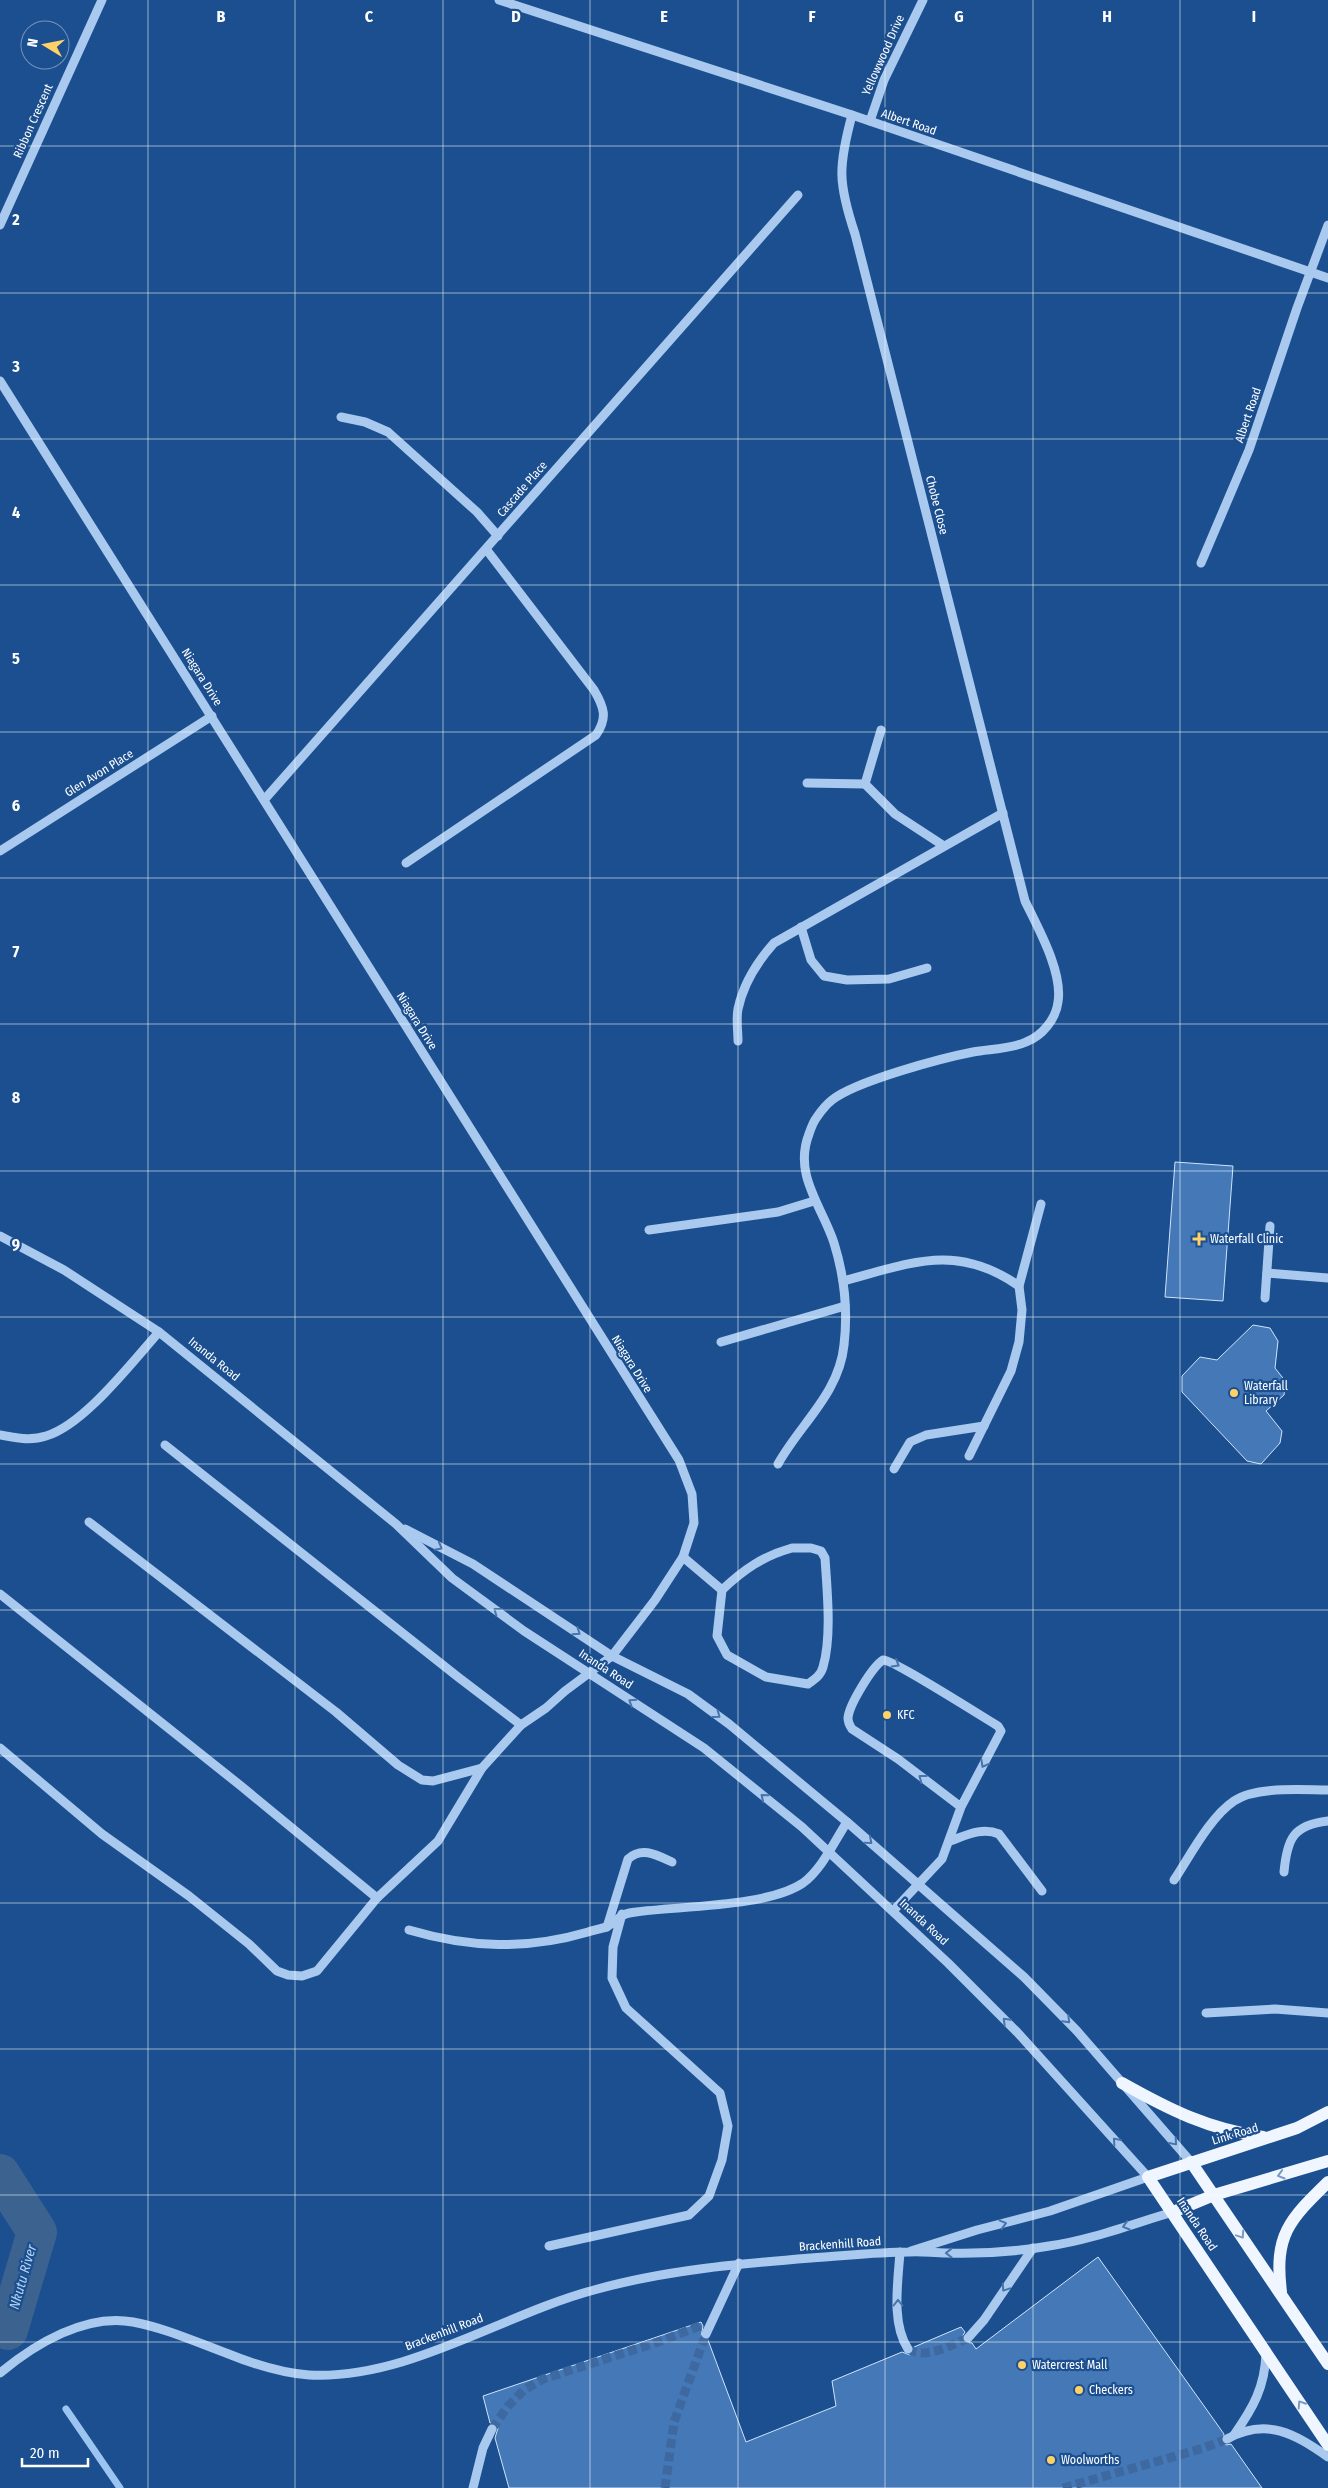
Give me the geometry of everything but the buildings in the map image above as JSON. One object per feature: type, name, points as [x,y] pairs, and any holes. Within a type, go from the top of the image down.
[{"type":"main road","points":[[1122,2083],[1190,2119],[1237,2133],[1268,2138]]},
{"type":"main road","name":"Link Road","points":[[1148,2177],[1297,2128],[1328,2112]]},
{"type":"main road","points":[[1173,2212],[1214,2195],[1328,2161]]},
{"type":"main road","name":"Inanda Road","points":[[1191,2162],[1328,2364]]},
{"type":"main road","name":"Inanda Road","points":[[1148,2177],[1328,2445]]},
{"type":"main road","points":[[1281,2294],[1278,2267],[1283,2238],[1296,2214],[1328,2182]]},
{"type":"street","name":"Ribbon Crescent","points":[[0,225],[102,0]]},
{"type":"street","name":"Albert Road","points":[[498,0],[870,121],[1328,278]]},
{"type":"street","name":"Yellowwood Drive","points":[[870,121],[884,80],[923,0]]},
{"type":"street","name":"Chobe Close","points":[[778,1464],[788,1445],[818,1411],[829,1392],[844,1347],[845,1306],[843,1280],[833,1242],[814,1201],[805,1174],[805,1146],[815,1119],[833,1099],[862,1085],[943,1058],[1025,1043],[1040,1035],[1051,1021],[1058,1002],[1058,982],[1047,950],[1025,901],[855,234],[845,202],[841,182],[841,164],[852,115]]},
{"type":"street","name":"Cascade Place","points":[[264,800],[798,195]]},
{"type":"street","points":[[1310,272],[1328,224]]},
{"type":"street","name":"Albert Road","points":[[1201,563],[1249,450],[1310,272]]},
{"type":"street","name":"Niagara Drive","points":[[0,381],[679,1460],[692,1494],[694,1523],[683,1557],[655,1600],[612,1656],[521,1725],[482,1768],[438,1841],[378,1898],[317,1971],[302,1976],[277,1971],[249,1944],[189,1896],[102,1834],[0,1748]]},
{"type":"street","points":[[341,417],[365,422],[388,432],[477,512],[498,536]]},
{"type":"street","points":[[406,863],[540,775],[596,735],[602,726],[604,716],[602,705],[594,690],[486,549]]},
{"type":"street","name":"Glen Avon Place","points":[[0,851],[212,716]]},
{"type":"street","points":[[865,784],[881,730]]},
{"type":"street","points":[[807,782],[865,784],[895,814],[944,846]]},
{"type":"street","points":[[738,1041],[738,1010],[752,973],[763,955],[774,943],[1003,813]]},
{"type":"street","points":[[801,926],[811,960],[824,976],[847,980],[890,979],[927,968]]},
{"type":"street","points":[[649,1230],[778,1212],[814,1201]]},
{"type":"street","points":[[969,1456],[1011,1371],[1019,1342],[1022,1310],[1019,1286],[1041,1204]]},
{"type":"street","points":[[1265,1298],[1270,1226]]},
{"type":"street","name":"Inanda Road","points":[[0,1236],[64,1270],[159,1332],[396,1524],[452,1578],[524,1631],[704,1748],[828,1851],[893,1911],[1018,2032],[1148,2177]]},
{"type":"street","points":[[843,1280],[932,1259],[959,1260],[982,1265],[1001,1274],[1019,1286]]},
{"type":"street","points":[[1267,1273],[1328,1278]]},
{"type":"street","points":[[721,1342],[845,1306]]},
{"type":"street","points":[[0,1435],[23,1439],[46,1436],[75,1421],[159,1332]]},
{"type":"street","points":[[894,1469],[910,1442],[926,1435],[984,1426]]},
{"type":"street","points":[[165,1445],[443,1666],[521,1725]]},
{"type":"street","points":[[89,1522],[336,1712],[406,1770],[422,1780],[433,1781],[482,1768]]},
{"type":"street","name":"Inanda Road","points":[[396,1524],[473,1564],[612,1656],[688,1694],[729,1724],[848,1822],[1024,1977],[1077,2031],[1191,2162]]},
{"type":"street","points":[[802,1547],[821,1551],[825,1558],[827,1629],[823,1668],[817,1678],[808,1684],[766,1677],[727,1655],[718,1636],[722,1590],[741,1572],[775,1552],[802,1547]]},
{"type":"street","points":[[683,1557],[722,1590]]},
{"type":"street","points":[[0,1594],[378,1898]]},
{"type":"street","points":[[893,1911],[942,1859],[950,1841],[960,1807],[1001,1731],[998,1726],[908,1671],[887,1660],[883,1660],[859,1692],[849,1714],[848,1723],[852,1729],[898,1759],[960,1807]]},
{"type":"street","points":[[1174,1880],[1218,1816],[1234,1800],[1256,1793],[1328,1790]]},
{"type":"street","points":[[1284,1872],[1286,1850],[1291,1838],[1300,1829],[1314,1822],[1328,1821]]},
{"type":"street","points":[[409,1930],[438,1938],[494,1946],[535,1944],[607,1927],[622,1914],[672,1907],[731,1903],[770,1896],[802,1884],[816,1872],[848,1822]]},
{"type":"street","points":[[950,1841],[982,1831],[990,1830],[999,1834],[1042,1891]]},
{"type":"street","points":[[607,1927],[628,1859],[634,1854],[641,1852],[672,1862]]},
{"type":"street","points":[[548,2246],[689,2216],[709,2196],[722,2160],[728,2126],[720,2094],[626,2008],[612,1978],[613,1947],[622,1914]]},
{"type":"street","points":[[1206,2012],[1275,2009],[1328,2013]]},
{"type":"street","name":"Brackenhill Road","points":[[911,2251],[977,2230],[1050,2211],[1148,2177]]},
{"type":"street","name":"Brackenhill Road","points":[[0,2373],[16,2360],[55,2337],[78,2327],[106,2321],[130,2321],[157,2328],[253,2364],[308,2375],[341,2375],[366,2371],[404,2360],[592,2290],[692,2268],[911,2251],[968,2254],[1033,2248],[1082,2240],[1173,2212]]},
{"type":"street","points":[[968,2338],[984,2320],[1033,2248]]},
{"type":"street","points":[[900,2252],[897,2308],[900,2333],[908,2349]]},
{"type":"street","points":[[706,2334],[739,2263]]},
{"type":"street","points":[[702,2325],[716,2311]]},
{"type":"street","points":[[1266,2351],[1266,2375],[1258,2397],[1231,2437],[1254,2430],[1277,2429],[1290,2433],[1328,2457]]},
{"type":"street","points":[[473,2488],[483,2448],[492,2429]]},
{"type":"waterway","name":"Nkutu River","points":[[0,2174],[37,2232],[8,2330]]},
{"type":"waterway","name":"Nkutu River","points":[[66,2409],[120,2488]]},
{"type":"tunnel","points":[[492,2429],[508,2406],[524,2390],[543,2379],[661,2341],[702,2325]]},
{"type":"tunnel","points":[[665,2488],[674,2422],[706,2334]]},
{"type":"tunnel","points":[[908,2349],[915,2352],[930,2352],[968,2338]]},
{"type":"tunnel","points":[[1063,2488],[1204,2448],[1227,2439]]},
{"type":"place","name":"Waterfall Clinic","points":[[1199,1239]]},
{"type":"place","name":"Waterfall Library","points":[[1234,1393]]},
{"type":"place","name":"KFC","points":[[887,1715]]},
{"type":"place","name":"Watercrest Mall","points":[[1022,2365]]},
{"type":"place","name":"Checkers","points":[[1079,2390]]},
{"type":"place","name":"Woolworths","points":[[1051,2460]]}]
